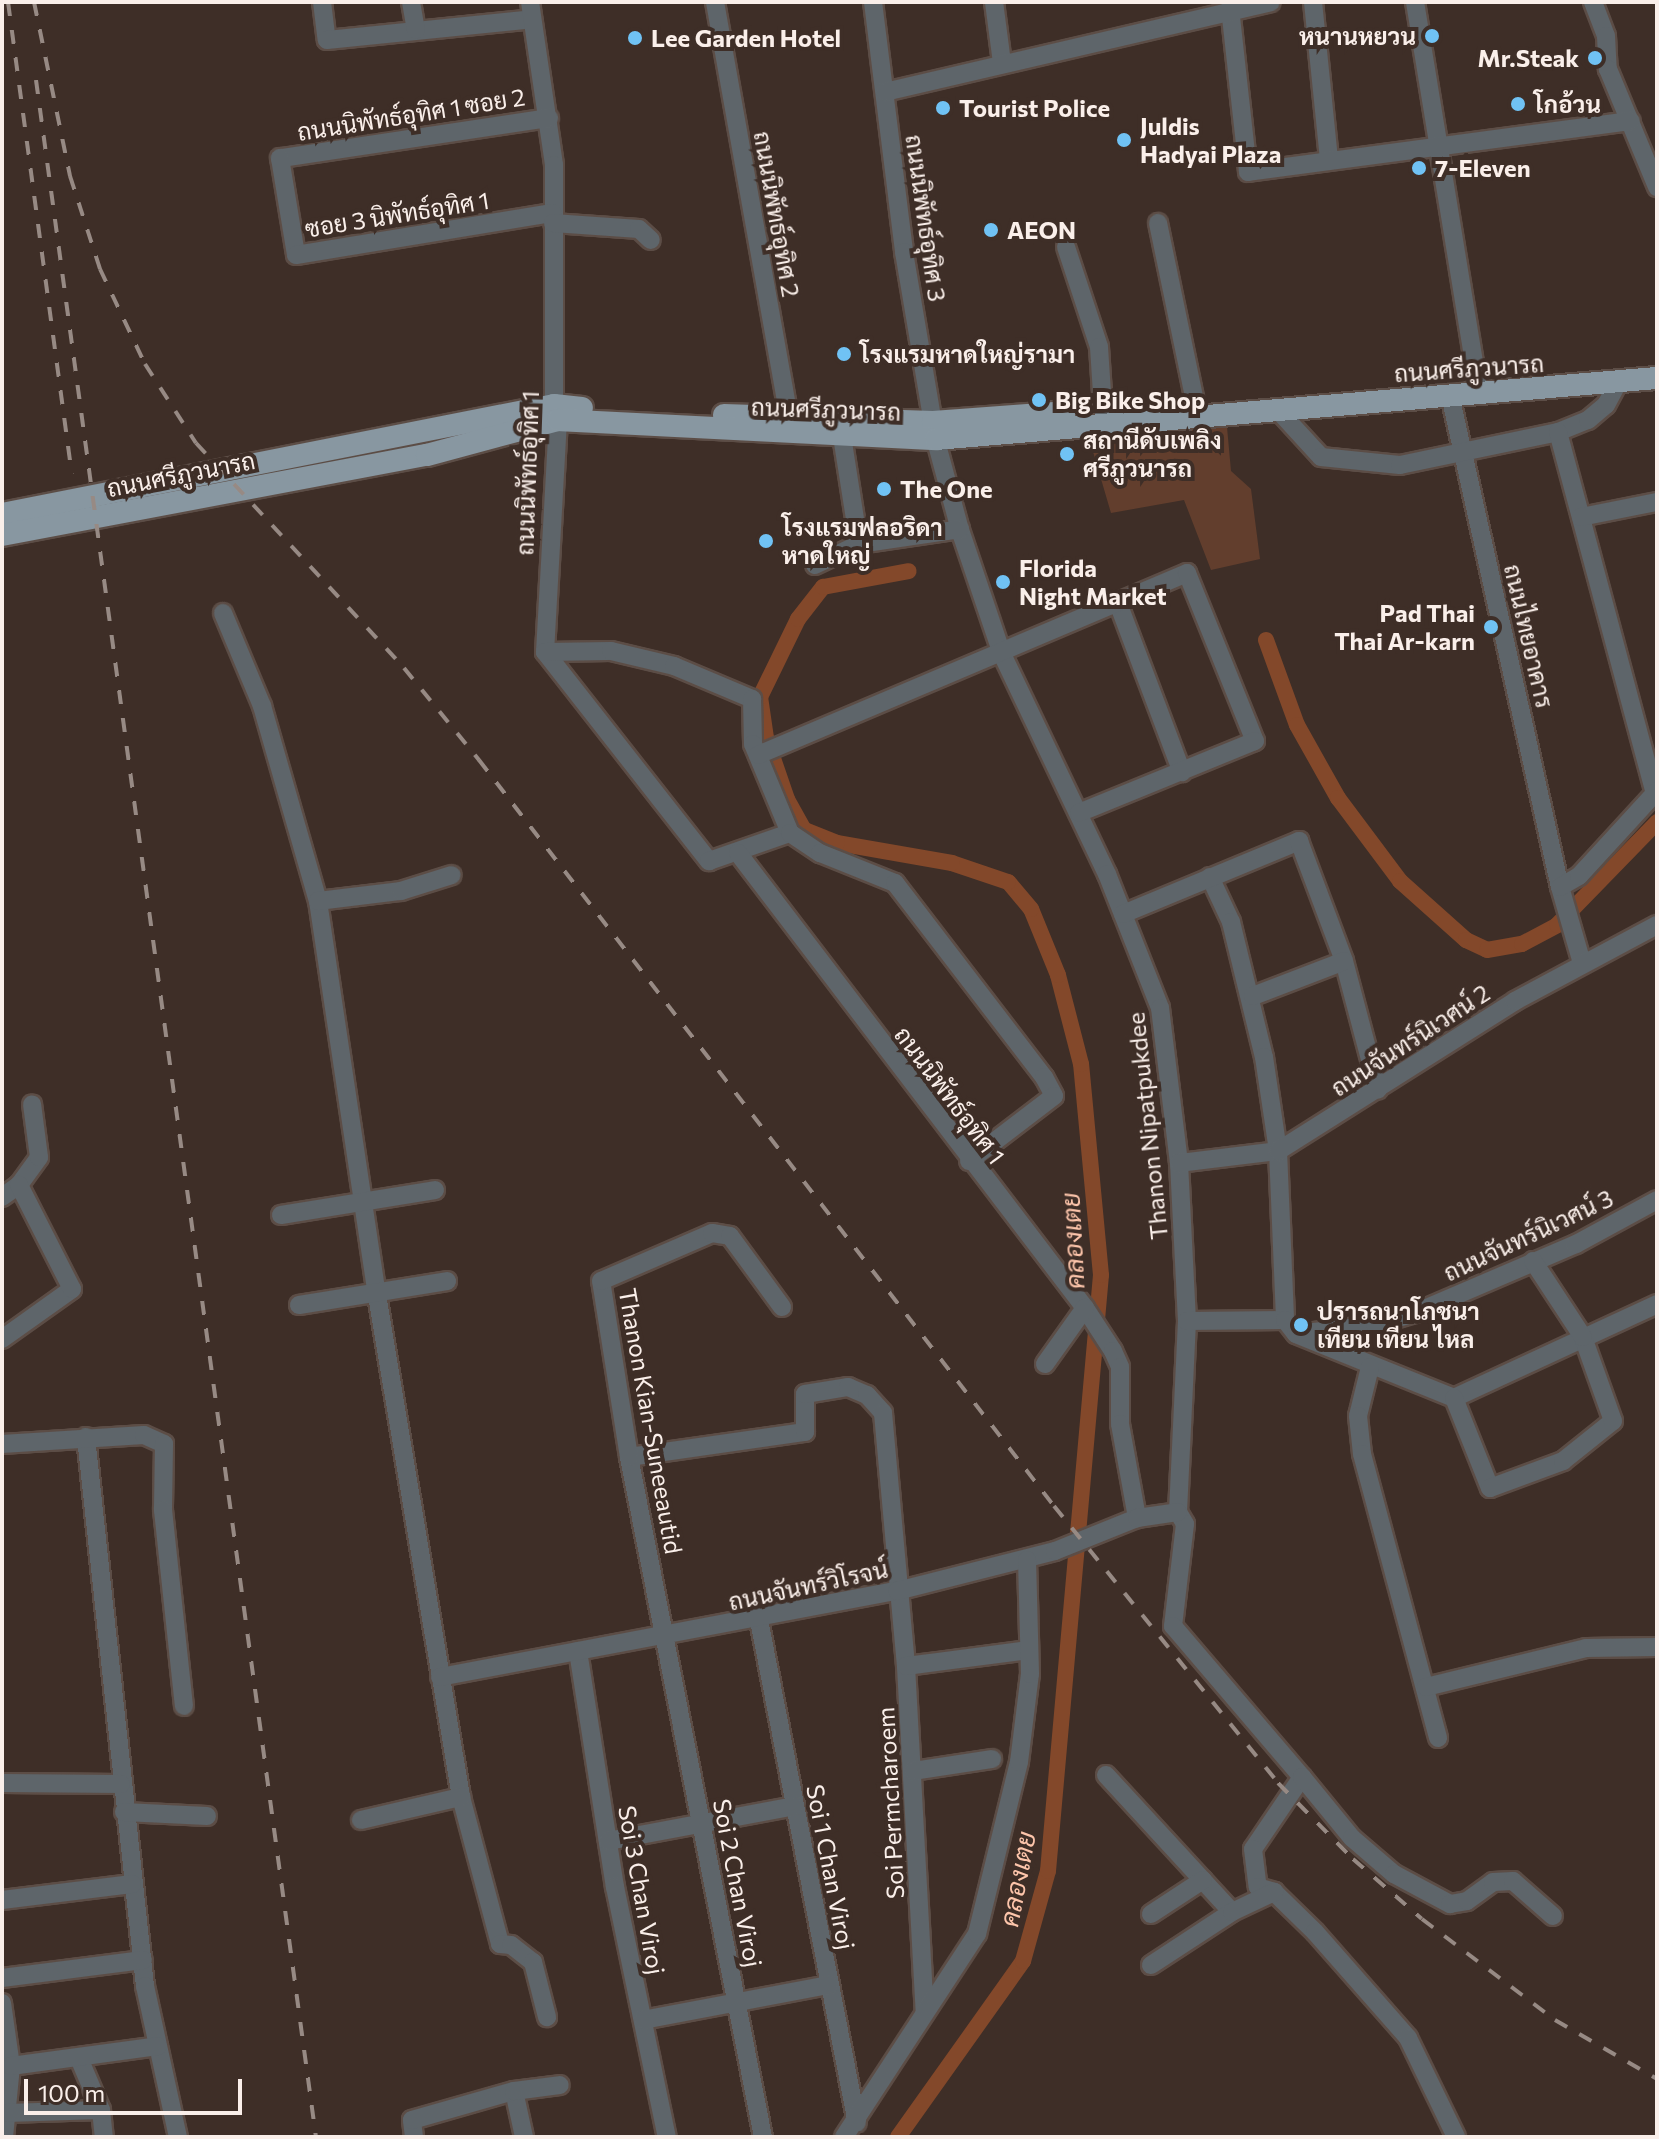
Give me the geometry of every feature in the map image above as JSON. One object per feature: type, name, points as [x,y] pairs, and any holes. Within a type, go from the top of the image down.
[{"type":"main road","name":"ถนนศรีภูวนารถ","points":[[791,426],[842,436],[1277,409],[1450,395],[1479,387],[1657,364]]},
{"type":"main road","name":"ถนนศรีภูวนารถ","points":[[2,514],[556,412],[791,426],[934,430],[1195,401],[1657,378]]},
{"type":"main road","name":"ถนนศรีภูวนารถ","points":[[2,535],[427,455],[556,412]]},
{"type":"street","points":[[322,2],[327,40],[416,30],[531,11]]},
{"type":"street","points":[[411,2],[416,30]]},
{"type":"street","name":"ถนนนิพัทธ์อุทิศ 2","points":[[715,2],[791,426]]},
{"type":"street","name":"ถนนนิพัทธ์อุทิศ 3","points":[[873,2],[904,252],[934,430]]},
{"type":"street","points":[[994,2],[1002,63]]},
{"type":"street","points":[[885,92],[1230,8],[1271,2]]},
{"type":"street","points":[[1313,2],[1329,159]]},
{"type":"street","points":[[1415,2],[1435,145],[1479,387]]},
{"type":"street","points":[[1593,2],[1606,36],[1608,69],[1657,187]]},
{"type":"street","points":[[1230,8],[1248,172],[1631,121]]},
{"type":"street","name":"ถนนนิพัทธ์อุทิศ 1","points":[[531,11],[549,118],[553,218],[556,412],[545,652]]},
{"type":"street","name":"ถนนนิพัทธ์อุทิศ 1 ซอย 2","points":[[289,206],[280,158],[549,118]]},
{"type":"street","name":"ซอย 3 นิพัทธ์อุทิศ 1","points":[[289,206],[296,255],[553,218]]},
{"type":"street","points":[[553,218],[639,229],[651,240]]},
{"type":"street","points":[[1158,223],[1195,401]]},
{"type":"street","points":[[1066,247],[1099,347],[1103,409]]},
{"type":"street","points":[[1277,409],[1321,457],[1400,465],[1558,432],[1606,405],[1619,381]]},
{"type":"street","name":"ถนนไทยอาคาร","points":[[1450,395],[1562,892],[1582,963]]},
{"type":"street","name":"Thanon Nipatpukdee","points":[[934,430],[960,529],[1002,654],[1079,813],[1160,1008],[1179,1163],[1187,1321],[1178,1512],[1185,1524],[1173,1626],[1352,1838],[1394,1874],[1450,1904],[1467,1901],[1493,1882],[1513,1881],[1553,1916]]},
{"type":"street","points":[[1558,432],[1656,792],[1562,892]]},
{"type":"street","points":[[842,436],[859,544]]},
{"type":"street","points":[[1581,517],[1657,502]]},
{"type":"street","points":[[815,565],[859,544],[960,529]]},
{"type":"street","points":[[758,755],[1187,573],[1255,741],[1079,813]]},
{"type":"street","points":[[1118,603],[1182,772]]},
{"type":"street","points":[[223,613],[262,706],[318,901],[377,1295],[461,1797],[500,1944],[511,1945],[533,1962],[547,2017]]},
{"type":"street","points":[[545,652],[611,651],[674,666],[752,699],[753,744],[790,833],[820,853],[895,883],[1044,1077],[1054,1096],[969,1161]]},
{"type":"street","points":[[545,652],[709,861],[758,848],[790,833]]},
{"type":"street","points":[[1123,914],[1299,841],[1344,961],[1378,1090]]},
{"type":"street","name":"ถนนนิพัทธ์อุทิศ 1","points":[[738,853],[969,1161],[1085,1308],[1116,1359],[1120,1424],[1137,1518]]},
{"type":"street","points":[[318,901],[401,891],[452,875]]},
{"type":"street","points":[[1210,877],[1231,922],[1253,996],[1278,1151],[1290,1327],[1370,1367],[1454,1398],[1657,1304]]},
{"type":"street","name":"ถนนจันทร์นิเวศน์ 2","points":[[1179,1163],[1278,1151],[1582,963],[1657,925]]},
{"type":"street","points":[[1253,996],[1344,961]]},
{"type":"street","points":[[2,1197],[19,1185],[39,1157],[32,1104]]},
{"type":"street","points":[[2,1339],[72,1289],[19,1185]]},
{"type":"street","points":[[281,1215],[435,1190]]},
{"type":"street","name":"ถนนจันทร์นิเวศน์ 3","points":[[1187,1321],[1290,1327],[1375,1325],[1415,1313],[1533,1261],[1657,1200]]},
{"type":"street","name":"Thanon Kian-Suneeautid","points":[[665,1638],[629,1457],[601,1281],[712,1233],[730,1236],[782,1307]]},
{"type":"street","points":[[1454,1398],[1490,1488],[1563,1461],[1613,1421],[1583,1337],[1533,1261]]},
{"type":"street","points":[[299,1305],[377,1295],[447,1281]]},
{"type":"street","points":[[1045,1364],[1085,1308]]},
{"type":"street","points":[[1370,1367],[1358,1416],[1360,1443],[1438,1738]]},
{"type":"street","name":"Soi Permcharoem","points":[[629,1457],[805,1432],[805,1394],[848,1387],[867,1395],[883,1413],[888,1433],[897,1591],[906,1666],[925,2012]]},
{"type":"street","points":[[2,1444],[144,1435],[164,1444],[163,1510],[184,1706]]},
{"type":"street","points":[[86,1437],[116,1682],[121,1784],[132,1884],[158,2046],[178,2137]]},
{"type":"street","name":"ถนนจันทร์วิโรจน์","points":[[440,1677],[665,1638],[897,1591],[1027,1560],[1097,1538],[1137,1518],[1178,1512]]},
{"type":"street","points":[[851,2130],[977,1934],[1001,1854],[1019,1762],[1029,1650],[1027,1560]]},
{"type":"street","name":"Soi 1 Chan Viroj","points":[[759,1620],[829,1985],[851,2130]]},
{"type":"street","name":"Soi 2 Chan Viroj","points":[[665,1638],[763,2137]]},
{"type":"street","points":[[1426,1687],[1586,1648],[1657,1647]]},
{"type":"street","points":[[906,1666],[1029,1650]]},
{"type":"street","name":"Soi 3 Chan Viroj","points":[[578,1651],[608,1841],[667,2137]]},
{"type":"street","points":[[913,1771],[992,1759]]},
{"type":"street","points":[[1106,1775],[1232,1912]]},
{"type":"street","points":[[1302,1777],[1253,1849],[1258,1887],[1274,1892],[1408,2038],[1456,2137]]},
{"type":"street","points":[[2,1783],[121,1784]]},
{"type":"street","points":[[361,1820],[461,1797]]},
{"type":"street","points":[[608,1841],[795,1806]]},
{"type":"street","points":[[124,1812],[207,1816]]},
{"type":"street","points":[[1151,1914],[1203,1880]]},
{"type":"street","points":[[2,1900],[132,1884]]},
{"type":"street","points":[[1151,1965],[1232,1912],[1274,1892]]},
{"type":"street","points":[[2,1978],[143,1960]]},
{"type":"street","points":[[643,2020],[829,1985]]},
{"type":"street","points":[[2,2003],[11,2066],[4,2137]]},
{"type":"street","points":[[11,2066],[158,2046]]},
{"type":"street","points":[[79,2058],[101,2110],[104,2137]]},
{"type":"street","points":[[414,2137],[412,2120],[514,2091],[560,2085]]},
{"type":"street","points":[[514,2091],[524,2137]]},
{"type":"street","points":[[7,2113],[101,2110]]},
{"type":"shaded area","points":[[1227,427],[1231,471],[1251,489],[1260,559],[1211,570],[1184,500],[1111,513],[1089,438]]},
{"type":"waterway","name":"คลองเตย","points":[[898,2137],[1023,1961],[1048,1871],[1101,1275],[1081,1064],[1058,975],[1031,909],[1008,882],[952,863],[837,843],[804,830],[787,799],[766,738],[760,697],[798,619],[823,587],[909,571]]},
{"type":"waterway","name":"คลองเตย","points":[[1266,640],[1297,725],[1338,798],[1400,881],[1466,940],[1487,950],[1522,944],[1557,925],[1657,822]]},
{"type":"railway","points":[[8,2],[72,474]]},
{"type":"railway","points":[[34,2],[70,176],[100,269],[145,364],[196,443],[404,668],[479,760],[1054,1506],[1278,1783],[1353,1859],[1422,1919],[1555,2020],[1657,2079]]},
{"type":"railway","points":[[36,80],[316,2137]]},
{"type":"place","name":"หนานหยวน","points":[[1432,36]]},
{"type":"place","name":"Lee Garden Hotel","points":[[635,38]]},
{"type":"place","name":"Mr.Steak","points":[[1595,58]]},
{"type":"place","name":"โกอ้วน","points":[[1518,104]]},
{"type":"place","name":"Tourist Police","points":[[943,108]]},
{"type":"place","name":"Juldis Hadyai Plaza","points":[[1124,140]]},
{"type":"place","name":"7-Eleven","points":[[1419,168]]},
{"type":"place","name":"AEON","points":[[991,230]]},
{"type":"place","name":"โรงแรมหาดใหญ่รามา","points":[[844,354]]},
{"type":"place","name":"Big Bike Shop","points":[[1039,400]]},
{"type":"place","name":"สถานีดับเพลิง ศรีภูวนารถ","points":[[1067,454]]},
{"type":"place","name":"The One","points":[[884,489]]},
{"type":"place","name":"โรงแรมฟลอริดา หาดใหญ่","points":[[766,541]]},
{"type":"place","name":"Florida Night Market","points":[[1003,582]]},
{"type":"place","name":"Pad Thai Thai Ar-karn","points":[[1491,627]]},
{"type":"place","name":"ปรารถนาโภชนา เทียน เทียน ไหล","points":[[1301,1325]]}]
